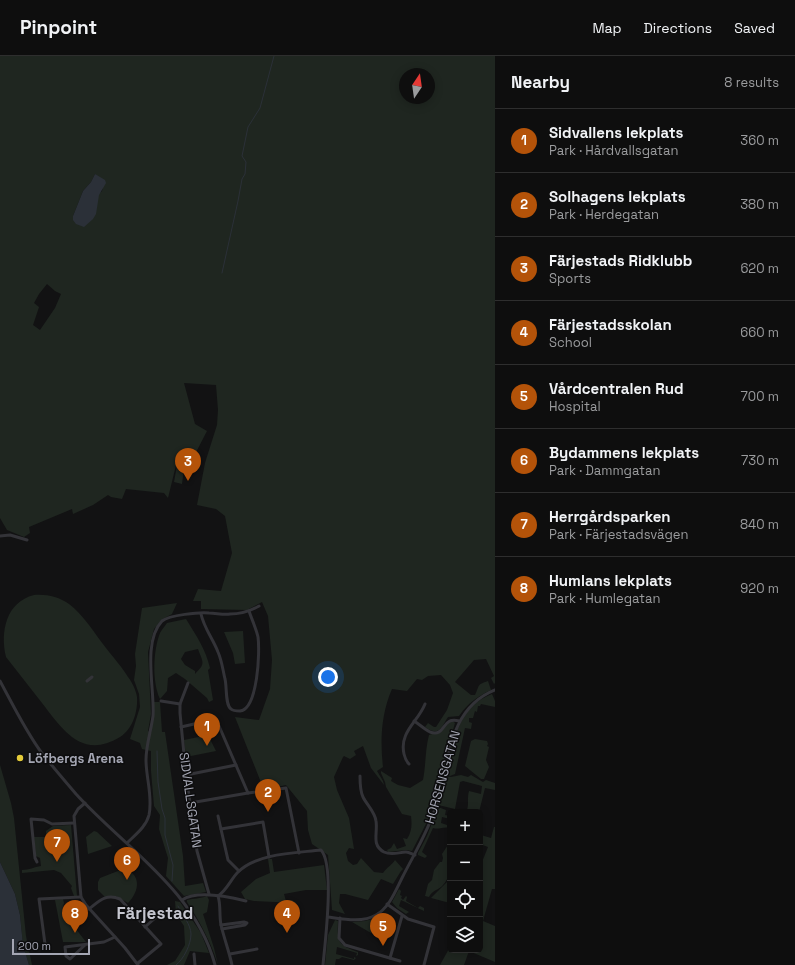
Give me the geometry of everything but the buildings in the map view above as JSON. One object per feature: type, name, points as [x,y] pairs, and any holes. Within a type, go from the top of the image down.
[{"type":"street","points":[[0,536],[10,534],[27,540]]},
{"type":"street","points":[[127,843],[144,826],[149,815],[150,802],[146,750],[153,714],[151,650],[154,638],[163,621],[172,616],[208,613],[229,615],[249,611],[259,606]]},
{"type":"street","points":[[201,614],[203,624],[219,654],[226,682],[228,706],[232,710],[238,711],[243,710],[248,706],[253,692],[258,664],[258,637],[249,611]]},
{"type":"street","points":[[87,681],[92,677]]},
{"type":"street","points":[[0,681],[41,751],[57,772],[85,803],[161,876],[182,900],[200,926],[207,940],[215,965]]},
{"type":"street","name":"SIDVALLSGATAN","points":[[188,683],[180,704],[181,727],[197,851],[209,894]]},
{"type":"street","name":"HORSENSGATAN","points":[[328,917],[359,919],[369,918],[381,911],[387,904],[429,827],[436,806],[448,755],[459,721],[464,713],[477,700],[495,690]]},
{"type":"street","points":[[161,701],[180,704]]},
{"type":"street","points":[[409,764],[405,760],[403,750],[404,736],[425,704]]},
{"type":"street","points":[[181,727],[216,719],[248,793]]},
{"type":"street","name":"HORSENSGATAN","points":[[414,720],[430,732],[436,733],[441,730],[449,720],[453,719],[459,721]]},
{"type":"street","points":[[186,775],[236,765]]},
{"type":"street","points":[[360,776],[363,797],[370,806],[376,819],[375,839],[377,845],[385,853],[392,854],[407,852],[415,855]]},
{"type":"street","points":[[190,803],[286,788],[299,853]]},
{"type":"street","points":[[85,803],[75,812],[74,823],[80,897],[82,901],[89,909],[115,937],[138,964],[161,944],[120,899],[115,897],[99,900],[89,909]]},
{"type":"street","points":[[218,816],[228,860],[238,871]]},
{"type":"street","points":[[37,862],[35,858],[31,819],[44,820],[52,824],[74,823]]},
{"type":"street","points":[[222,829],[263,822],[270,857]]},
{"type":"street","points":[[218,896],[238,871],[248,864],[270,857],[322,850],[326,861],[328,889],[328,917],[323,965]]},
{"type":"street","points":[[182,900],[188,897],[209,894],[246,901]]},
{"type":"street","points":[[218,896],[220,902],[219,914],[221,925],[232,965]]},
{"type":"street","points":[[45,944],[38,899],[80,897]]},
{"type":"street","points":[[387,904],[402,916],[434,927],[424,965]]},
{"type":"street","points":[[145,927],[163,911]]},
{"type":"street","points":[[390,958],[402,916]]},
{"type":"street","points":[[340,918],[339,938],[345,945],[400,961]]},
{"type":"street","points":[[221,925],[244,922],[247,923],[245,925],[222,929]]},
{"type":"street","points":[[85,945],[70,960],[66,956],[64,947],[104,942],[115,937]]},
{"type":"street","points":[[230,954],[257,949]]},
{"type":"street","points":[[194,954],[195,965]]},
{"type":"shaded area","points":[[0,56],[495,56],[495,683],[494,684],[491,678],[494,676],[486,659],[474,660],[455,682],[471,695],[475,695],[478,687],[482,683],[488,681],[491,690],[473,701],[459,716],[448,717],[441,728],[437,731],[430,730],[425,727],[428,723],[436,727],[447,710],[453,693],[450,685],[441,675],[428,676],[422,680],[417,679],[407,691],[392,689],[388,698],[382,728],[383,767],[377,771],[384,785],[371,768],[363,746],[354,751],[356,755],[350,759],[344,756],[343,757],[334,777],[337,790],[349,818],[354,849],[349,848],[346,853],[348,861],[353,865],[357,864],[361,858],[374,872],[383,873],[395,860],[403,869],[393,884],[381,879],[368,900],[340,894],[339,903],[345,914],[332,910],[328,855],[312,844],[308,830],[307,811],[286,785],[264,790],[235,717],[259,720],[270,689],[272,660],[268,616],[262,602],[247,610],[201,609],[201,601],[193,601],[198,589],[221,591],[232,553],[225,516],[216,509],[197,505],[205,463],[217,425],[218,410],[216,385],[184,383],[195,424],[207,431],[192,460],[178,457],[168,498],[164,493],[126,489],[122,499],[108,495],[93,505],[73,514],[72,509],[29,527],[30,533],[24,537],[7,530],[0,518]],"holes":[[[95,174],[103,187],[102,191],[73,216],[83,191],[91,182]],[[47,284],[61,294],[55,308],[40,330],[33,325],[39,307],[34,303]]]},
{"type":"shaded area","points":[[95,174],[105,180],[106,183],[99,195],[96,214],[84,227],[76,224],[73,220],[73,216],[83,191],[91,182]]},
{"type":"shaded area","points":[[178,460],[185,461],[182,484],[174,482]]},
{"type":"shaded area","points":[[34,595],[44,595],[57,598],[74,608],[89,624],[131,681],[137,697],[137,708],[134,719],[125,734],[107,743],[95,745],[84,743],[75,739],[58,723],[6,657],[4,638],[7,619],[17,604]]},
{"type":"shaded area","points":[[177,603],[172,614],[163,619],[154,629],[148,652],[151,714],[148,731],[151,733],[154,702],[160,702],[162,732],[165,732],[183,856],[185,886],[203,883],[206,892],[184,896],[166,876],[168,858],[159,829],[160,815],[154,806],[151,751],[142,749],[140,743],[130,739],[140,707],[139,694],[134,680],[136,666],[135,654],[142,608]]},
{"type":"shaded area","points":[[186,619],[208,661],[213,700],[209,702],[207,698],[176,673],[168,678],[167,691],[160,699],[157,692],[154,666],[160,633],[167,623]],"holes":[[[198,649],[202,660],[202,665],[195,674],[195,671],[185,665],[181,659],[185,652]]]},
{"type":"shaded area","points":[[243,631],[245,663],[235,664],[233,653],[224,632]]},
{"type":"shaded area","points":[[492,694],[495,701],[495,707],[481,704],[478,706],[477,712],[475,711],[473,718],[469,718],[469,722],[472,723],[471,729],[465,728],[455,774],[450,776],[446,774],[455,738],[464,716],[471,707],[480,700]]},
{"type":"shaded area","points":[[450,719],[455,723],[427,822],[412,851],[406,850],[388,852],[387,850],[391,848],[394,843],[397,849],[406,846],[403,838],[407,839],[409,836],[411,816],[402,814],[386,787],[381,771],[392,778],[391,781],[398,785],[410,788],[423,780],[429,735],[441,731]]},
{"type":"shaded area","points":[[208,735],[216,751],[186,757],[184,740]]},
{"type":"shaded area","points":[[475,739],[487,741],[487,746],[489,747],[486,760],[489,767],[484,779],[481,779],[465,766],[471,741]]},
{"type":"shaded area","points":[[0,765],[14,818],[26,936],[32,965],[29,965],[23,946],[20,915],[15,894],[0,862]]},
{"type":"shaded area","points":[[461,775],[468,777],[471,775],[483,782],[486,780],[495,783],[495,790],[485,788],[480,809],[467,809],[469,791],[481,794],[482,786],[463,781],[460,782],[455,809],[438,805],[445,776],[451,777]]},
{"type":"shaded area","points":[[438,807],[446,810],[445,815],[447,815],[447,818],[442,817],[441,823],[447,825],[447,827],[437,829],[433,828],[422,852],[427,856],[425,858],[418,855],[418,853],[427,836]]},
{"type":"shaded area","points":[[71,825],[77,896],[74,896],[71,888],[72,886],[61,873],[54,870],[22,873],[22,870],[41,866],[40,858],[36,856],[34,837],[46,837],[46,831],[53,826]]},
{"type":"shaded area","points":[[495,827],[495,889],[492,889],[483,921],[483,860],[488,847],[483,845],[483,836],[491,838]]},
{"type":"shaded area","points":[[94,831],[112,846],[88,854],[86,837]]},
{"type":"shaded area","points":[[447,846],[446,881],[429,897],[425,896],[428,884],[432,880],[434,870],[440,862],[442,862],[442,854]]},
{"type":"shaded area","points":[[268,859],[272,859],[274,872],[324,865],[327,890],[306,890],[284,894],[286,901],[292,900],[296,903],[254,901],[245,899],[241,892],[256,879],[270,873]]},
{"type":"shaded area","points":[[0,862],[15,894],[20,915],[23,945],[29,965],[0,965]]},
{"type":"shaded area","points":[[123,869],[131,872],[137,884],[137,888],[128,903],[116,896],[105,897],[98,890],[98,882],[100,878]]},
{"type":"shaded area","points":[[447,882],[447,902],[431,898]]},
{"type":"shaded area","points":[[399,889],[403,900],[406,896],[406,901],[418,908],[420,906],[424,908],[424,911],[401,900],[399,906],[409,912],[406,914],[397,908],[392,902]]},
{"type":"shaded area","points":[[207,896],[209,900],[207,912],[203,914],[218,965],[205,932],[187,902],[187,900]]},
{"type":"shaded area","points":[[63,899],[64,903],[62,911],[86,942],[63,942],[55,900]]},
{"type":"shaded area","points":[[175,901],[180,902],[201,933],[209,953],[190,951],[184,965],[167,965],[175,961],[185,945],[184,926],[176,914]]},
{"type":"shaded area","points":[[379,917],[371,933],[352,922],[365,921]]},
{"type":"shaded area","points":[[335,920],[338,921],[338,934],[340,942],[346,947],[358,952],[358,955],[356,956],[357,953],[337,947],[336,954],[354,959],[354,957],[356,958],[354,960],[342,957],[336,959],[335,965],[325,965],[328,935]]},
{"type":"shaded area","points":[[483,921],[495,926],[495,962],[474,953],[483,953]]},
{"type":"shaded area","points":[[447,952],[468,953],[464,965],[440,965]]},
{"type":"waterway","points":[[222,273],[242,179],[245,174],[246,162],[242,156],[248,127],[260,108],[274,56]]},
{"type":"waterway","points":[[157,751],[158,782],[162,809],[165,818],[165,835],[173,865],[172,881]]},
{"type":"waterway","points":[[176,965],[182,959],[186,951],[190,942],[191,934],[188,923],[178,906]]},
{"type":"place","name":"Färjestads Ridklubb","points":[[188,481]]},
{"type":"place","name":"Sidvallens lekplats","points":[[207,746]]},
{"type":"place","name":"Löfbergs Arena","points":[[20,758]]},
{"type":"place","name":"Solhagens lekplats","points":[[268,812]]},
{"type":"place","name":"Herrgårdsparken","points":[[57,862]]},
{"type":"place","name":"Bydammens lekplats","points":[[127,880]]},
{"type":"place","name":"Humlans lekplats","points":[[75,933]]},
{"type":"place","name":"Färjestadsskolan","points":[[287,933]]},
{"type":"place","name":"Vårdcentralen Rud","points":[[383,946]]},
{"type":"district","name":"Färjestad","points":[[155,913]]}]
